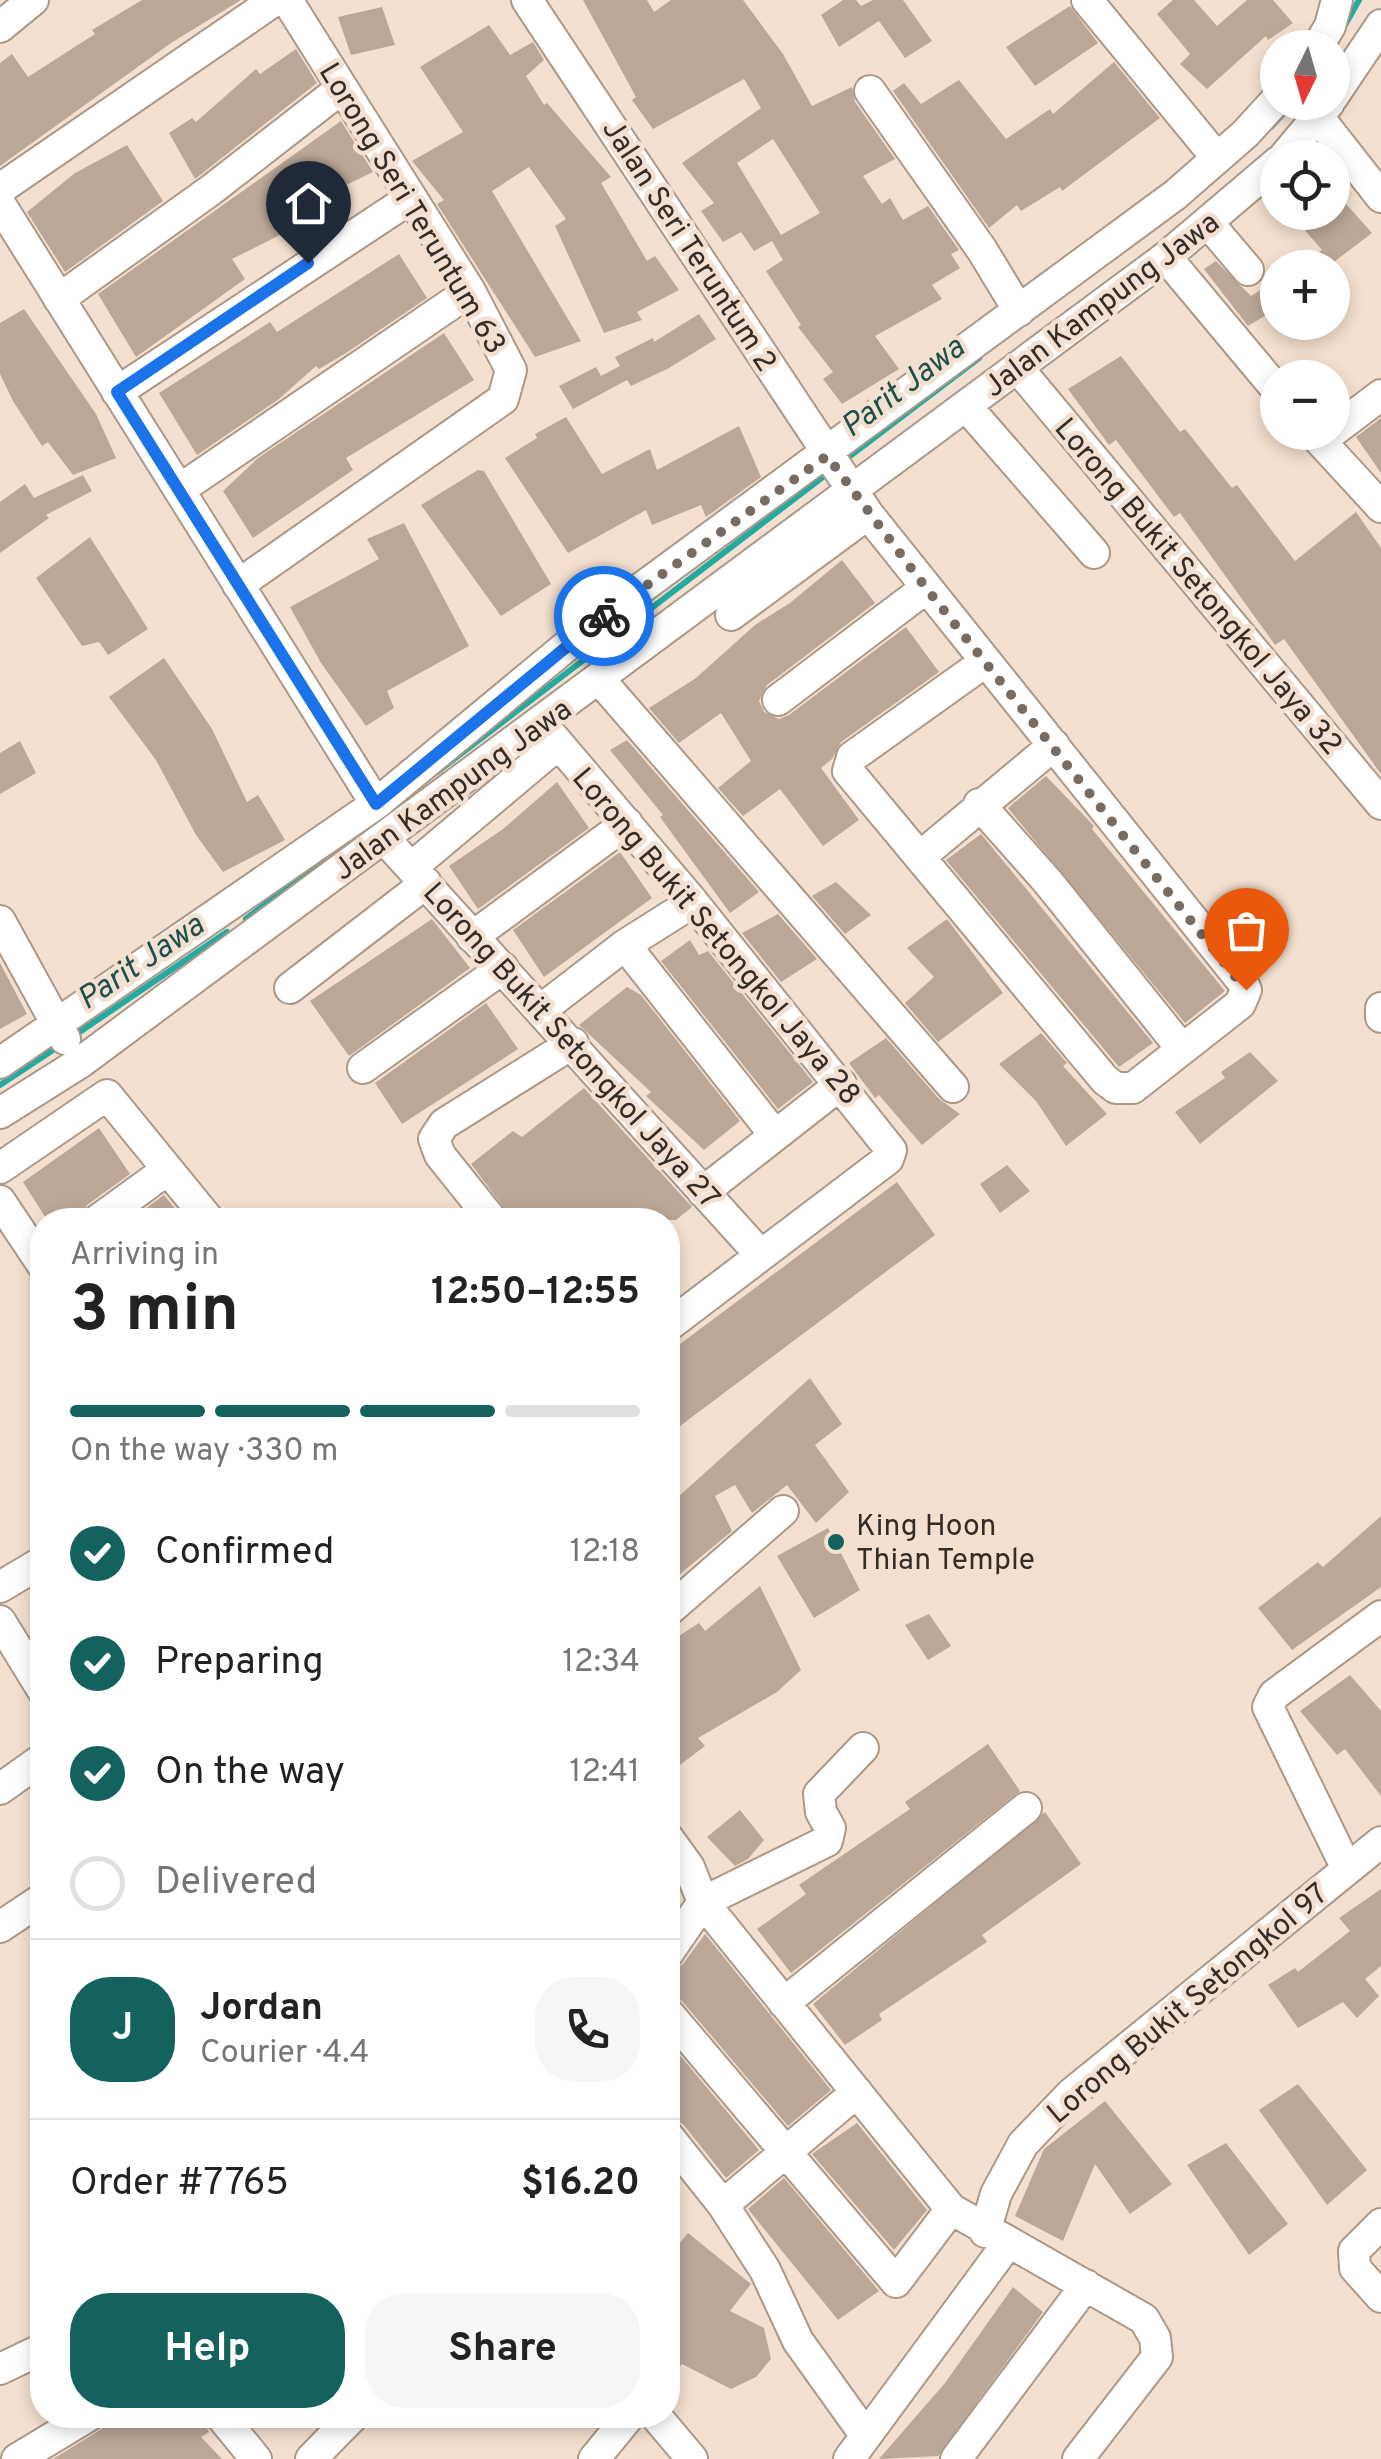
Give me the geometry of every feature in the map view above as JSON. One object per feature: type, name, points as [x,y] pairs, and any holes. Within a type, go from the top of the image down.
[{"type":"street","points":[[0,27],[34,0]]},
{"type":"street","points":[[0,190],[275,0]]},
{"type":"street","name":"Lorong Seri Teruntum 63","points":[[238,585],[503,398],[511,370],[470,292],[286,0]]},
{"type":"street","name":"Jalan Seri Teruntum 2","points":[[527,0],[845,481],[984,662],[1236,972],[1246,990],[1244,998],[1182,1049]]},
{"type":"street","points":[[1088,0],[1217,158]]},
{"type":"street","points":[[1327,30],[1337,0]]},
{"type":"street","name":"Jalan Kampung Jawa","points":[[1350,72],[1381,25]]},
{"type":"street","points":[[60,299],[212,190],[342,88]]},
{"type":"street","points":[[870,91],[982,250],[1019,311]]},
{"type":"street","name":"Jalan Kampung Jawa","points":[[731,615],[845,481],[1019,311],[1175,195],[1260,116]]},
{"type":"street","name":"Jalan Kampung Jawa","points":[[1297,140],[1315,120]]},
{"type":"street","points":[[1335,120],[1381,197]]},
{"type":"street","name":"Jalan Kampung Jawa","points":[[0,1062],[376,804],[598,620],[845,481],[966,406],[1210,224],[1260,178]]},
{"type":"street","points":[[117,392],[412,198]]},
{"type":"street","points":[[0,204],[376,804]]},
{"type":"street","points":[[1210,224],[1248,270]]},
{"type":"street","points":[[1166,258],[1260,370]]},
{"type":"street","points":[[179,490],[470,292]]},
{"type":"street","name":"Lorong Bukit Setongkol Jaya 32","points":[[1017,368],[1381,804]]},
{"type":"street","points":[[1350,417],[1381,395]]},
{"type":"street","points":[[966,406],[1094,553]]},
{"type":"street","points":[[1336,450],[1381,507]]},
{"type":"street","name":"Jalan Kampung Jawa","points":[[0,1113],[81,1062],[600,680],[624,651],[845,481]]},
{"type":"street","points":[[778,700],[926,588]]},
{"type":"street","points":[[598,620],[624,651]]},
{"type":"street","points":[[979,804],[1048,882],[1182,1049],[1133,1088],[1110,1084],[848,771],[848,763],[984,662]]},
{"type":"street","points":[[600,680],[954,1088]]},
{"type":"street","name":"Lorong Bukit Setongkol Jaya 28","points":[[541,723],[693,902],[891,1150],[888,1160],[759,1253]]},
{"type":"street","points":[[921,856],[1054,745]]},
{"type":"street","points":[[290,988],[419,875],[550,752],[563,750]]},
{"type":"street","points":[[472,936],[627,823]]},
{"type":"street","name":"Lorong Bukit Setongkol Jaya 27","points":[[384,838],[759,1253]]},
{"type":"street","points":[[542,1009],[625,945],[693,902]]},
{"type":"street","points":[[228,909],[249,938]]},
{"type":"street","points":[[0,922],[56,1025],[81,1062]]},
{"type":"street","points":[[625,945],[774,1134]]},
{"type":"street","points":[[362,1068],[503,968]]},
{"type":"street","points":[[1381,1008],[1381,1017]]},
{"type":"street","points":[[482,1208],[440,1155],[434,1139],[444,1124],[574,1044]]},
{"type":"street","points":[[703,1192],[841,1084]]},
{"type":"street","points":[[0,1168],[103,1094],[118,1104],[199,1208]]},
{"type":"street","points":[[115,1208],[167,1170]]},
{"type":"street","points":[[0,1201],[30,1245]]},
{"type":"street","points":[[680,1316],[759,1253]]},
{"type":"street","points":[[680,1600],[783,1512]]},
{"type":"street","points":[[0,1588],[30,1569]]},
{"type":"street","points":[[1347,1869],[1268,1707],[1274,1695],[1381,1616]]},
{"type":"street","points":[[0,1622],[11,1663]]},
{"type":"street","points":[[680,1936],[703,1902],[828,1842],[830,1828],[820,1812],[820,1794],[863,1748]]},
{"type":"street","points":[[0,1789],[30,1768]]},
{"type":"street","points":[[784,2003],[1026,1808]]},
{"type":"street","name":"Lorong Bukit Setongkol 97","points":[[858,2447],[996,2237],[996,2194],[1023,2144],[1071,2094],[1381,1842]]},
{"type":"street","points":[[680,1855],[703,1902],[952,2209],[1144,2319],[1155,2338],[1157,2357],[1078,2459]]},
{"type":"street","points":[[0,1927],[30,1907]]},
{"type":"street","points":[[680,2027],[896,2282],[952,2209]]},
{"type":"street","points":[[723,2205],[857,2092]]},
{"type":"street","points":[[680,2151],[723,2205],[765,2270],[798,2341],[858,2447]]},
{"type":"street","points":[[1381,2224],[1354,2252],[1355,2268],[1381,2297]]},
{"type":"street","points":[[956,2459],[1086,2285]]},
{"type":"street","points":[[0,2369],[30,2355]]},
{"type":"street","points":[[16,2459],[68,2428]]},
{"type":"street","points":[[236,2428],[256,2459]]},
{"type":"street","points":[[312,2459],[342,2428]]},
{"type":"street","points":[[594,2459],[619,2428]]},
{"type":"street","points":[[666,2428],[692,2459]]},
{"type":"building","points":[[142,0],[241,0],[171,43],[0,166],[0,63],[12,54],[28,77],[95,34],[92,30]]},
{"type":"building","points":[[583,0],[647,0],[654,12],[671,0],[743,0],[783,54],[812,106],[852,87],[855,102],[895,159],[863,176],[882,204],[890,198],[903,220],[928,206],[959,250],[951,254],[960,268],[932,285],[942,299],[875,336],[899,369],[842,404],[823,379],[833,372],[798,327],[801,325],[766,271],[783,260],[772,241],[754,251],[741,232],[723,242],[701,211],[714,203],[682,163],[761,108],[744,79],[653,129],[632,100],[636,97]],"holes":[[[773,139],[820,213],[781,235],[737,163]]]},
{"type":"building","points":[[843,0],[856,0],[861,6],[873,0],[903,0],[932,41],[905,58],[879,21],[839,47],[821,15]]},
{"type":"building","points":[[1173,0],[1194,0],[1217,26],[1247,0],[1273,0],[1293,23],[1283,30],[1260,30],[1260,41],[1207,89],[1180,64],[1190,54],[1157,14]]},
{"type":"building","points":[[1070,6],[1098,43],[1035,86],[1006,47]]},
{"type":"building","points":[[382,7],[395,45],[351,55],[338,17]]},
{"type":"building","points":[[489,25],[510,55],[533,42],[544,60],[526,76],[544,105],[547,103],[611,177],[601,183],[647,261],[655,256],[679,290],[637,312],[642,320],[604,333],[555,226],[566,219],[529,167],[492,191],[581,341],[535,357],[437,204],[444,200],[412,161],[463,132],[420,67]]},
{"type":"building","points":[[296,49],[317,83],[195,179],[169,133],[192,118],[196,122],[256,69],[260,74]]},
{"type":"building","points":[[1114,62],[1160,118],[1062,191],[1060,187],[1021,211],[1017,205],[989,228],[893,91],[904,83],[921,104],[959,80],[1006,139],[1050,109],[1053,114]]},
{"type":"building","points":[[341,121],[373,172],[344,186],[277,232],[280,235],[232,259],[245,279],[136,357],[98,294]]},
{"type":"building","points":[[127,145],[163,201],[65,272],[27,212],[75,173]]},
{"type":"building","points":[[1350,208],[1372,233],[1350,250],[1322,250],[1305,230],[1350,230]]},
{"type":"building","points":[[399,254],[427,298],[346,353],[319,369],[316,366],[279,399],[197,455],[159,393],[270,322],[277,332]]},
{"type":"building","points":[[1216,261],[1251,296],[1260,290],[1260,319],[1248,326],[1204,269]]},
{"type":"building","points":[[24,309],[96,414],[116,458],[73,475],[48,442],[42,446],[13,401],[0,374],[0,323]]},
{"type":"building","points":[[699,314],[716,339],[669,368],[631,386],[627,380],[573,409],[559,386],[596,367],[601,376],[620,366],[615,357],[653,338],[654,342]]},
{"type":"building","points":[[444,333],[474,380],[346,458],[353,470],[253,538],[223,491],[258,458]]},
{"type":"building","points":[[1121,356],[1180,432],[1185,429],[1232,488],[1237,485],[1295,561],[1356,512],[1381,548],[1381,774],[1284,639],[1275,645],[1180,513],[1174,517],[1116,440],[1109,445],[1068,389]]},
{"type":"building","points":[[566,417],[602,474],[650,449],[657,470],[739,426],[761,477],[706,517],[701,505],[652,525],[646,510],[568,553],[505,458],[537,438],[535,434]]},
{"type":"building","points":[[1381,418],[1381,473],[1356,437]]},
{"type":"building","points":[[478,470],[484,471],[551,584],[501,616],[421,505]]},
{"type":"building","points":[[83,475],[92,491],[46,515],[49,518],[0,553],[0,502],[25,484],[34,498]]},
{"type":"building","points":[[404,523],[469,646],[387,691],[394,708],[366,726],[321,663],[290,607],[379,559],[367,539]]},
{"type":"building","points":[[90,537],[148,629],[108,655],[99,642],[82,646],[36,578]]},
{"type":"building","points":[[842,560],[875,603],[767,685],[759,701],[764,712],[779,719],[789,715],[906,627],[939,672],[841,742],[832,759],[821,768],[859,820],[823,846],[780,789],[743,816],[718,788],[751,761],[721,713],[679,743],[649,708],[696,678],[755,625],[790,603]]},
{"type":"building","points":[[164,658],[212,729],[247,802],[258,795],[285,840],[223,872],[196,835],[156,760],[109,697]]},
{"type":"building","points":[[627,740],[759,892],[730,913],[660,817],[663,815],[610,750]]},
{"type":"building","points":[[20,741],[36,773],[0,794],[0,753]]},
{"type":"building","points":[[1046,776],[1094,826],[1092,829],[1225,991],[1185,1023],[1008,808]]},
{"type":"building","points":[[557,782],[589,828],[478,909],[449,866],[503,829]]},
{"type":"building","points":[[981,834],[1153,1043],[1119,1067],[946,860]]},
{"type":"building","points":[[620,852],[652,898],[544,977],[513,930]]},
{"type":"building","points":[[836,882],[871,915],[845,934],[812,896]]},
{"type":"building","points":[[778,914],[817,959],[781,982],[742,933]]},
{"type":"building","points":[[432,919],[470,968],[349,1056],[310,1001]]},
{"type":"building","points":[[947,919],[1003,993],[938,1042],[905,1003],[934,977],[907,948]]},
{"type":"building","points":[[690,940],[699,955],[708,951],[813,1082],[778,1109],[661,961]]},
{"type":"building","points":[[0,963],[27,1014],[0,1029]]},
{"type":"building","points":[[627,987],[641,995],[740,1121],[704,1150],[646,1096],[651,1092],[579,1025]]},
{"type":"building","points":[[486,1003],[518,1049],[402,1124],[375,1083]]},
{"type":"building","points":[[1041,1033],[1067,1063],[1063,1066],[1107,1114],[1066,1146],[1036,1101],[999,1064]]},
{"type":"building","points":[[886,1038],[939,1099],[960,1114],[922,1145],[879,1095],[875,1098],[849,1063]]},
{"type":"building","points":[[1250,1052],[1278,1081],[1200,1144],[1175,1112],[1225,1078],[1221,1072]]},
{"type":"building","points":[[584,1088],[692,1207],[680,1217],[680,1208],[504,1208],[471,1164],[513,1131],[522,1137]]},
{"type":"building","points":[[99,1128],[130,1174],[86,1208],[39,1208],[23,1182]]},
{"type":"building","points":[[1007,1165],[1030,1191],[1000,1213],[980,1184]]},
{"type":"building","points":[[897,1182],[935,1235],[680,1426],[680,1344]]},
{"type":"building","points":[[164,1195],[174,1208],[146,1208]]},
{"type":"building","points":[[810,1378],[842,1424],[815,1445],[849,1492],[816,1523],[787,1485],[752,1513],[735,1485],[715,1496],[732,1531],[680,1574],[680,1495]]},
{"type":"building","points":[[1381,1516],[1381,1587],[1292,1650],[1258,1608],[1318,1562],[1323,1567]]},
{"type":"building","points":[[828,1528],[860,1590],[814,1618],[777,1556]]},
{"type":"building","points":[[760,1586],[801,1670],[777,1692],[698,1738],[705,1746],[680,1765],[680,1635],[699,1623],[705,1631]]},
{"type":"building","points":[[929,1614],[951,1646],[928,1660],[905,1625]]},
{"type":"building","points":[[1350,1675],[1381,1711],[1381,1796],[1345,1749],[1337,1755],[1300,1711]]},
{"type":"building","points":[[988,1744],[1020,1791],[791,1973],[757,1929],[806,1894],[799,1885],[910,1809],[905,1802]]},
{"type":"building","points":[[740,1810],[764,1840],[748,1859],[735,1866],[707,1837]]},
{"type":"building","points":[[1045,1812],[1081,1864],[982,1935],[987,1942],[879,2014],[882,2020],[845,2045],[813,2004]]},
{"type":"building","points":[[1381,1889],[1381,1966],[1365,1979],[1379,1996],[1357,2018],[1343,2002],[1298,2028],[1268,1985],[1295,1968],[1298,1972],[1350,1931],[1339,1918]]},
{"type":"building","points":[[705,1934],[831,2090],[788,2126],[680,2000],[683,1964]]},
{"type":"building","points":[[680,2055],[759,2150],[726,2178],[683,2124]]},
{"type":"building","points":[[1298,2084],[1367,2170],[1327,2205],[1259,2110]]},
{"type":"building","points":[[1105,2101],[1172,2184],[1130,2214],[1095,2164],[1063,2241],[1015,2216],[1044,2149]]},
{"type":"building","points":[[857,2123],[927,2210],[894,2250],[812,2154]]},
{"type":"building","points":[[1226,2143],[1288,2224],[1249,2255],[1187,2165]]},
{"type":"building","points":[[784,2178],[879,2291],[838,2320],[748,2209]]},
{"type":"building","points":[[688,2233],[751,2284],[730,2311],[764,2328],[771,2359],[756,2377],[731,2389],[680,2366],[680,2243]]},
{"type":"building","points":[[1013,2287],[1043,2312],[938,2456],[879,2459],[945,2383]]},
{"type":"building","points":[[207,2428],[209,2432],[201,2437],[222,2459],[53,2459],[100,2430]]},
{"type":"waterway","name":"Parit Jawa","points":[[1345,25],[1359,0]]},
{"type":"waterway","name":"Parit Jawa","points":[[1271,127],[1277,120]]},
{"type":"waterway","name":"Parit Jawa","points":[[842,462],[979,358]]},
{"type":"waterway","name":"Parit Jawa","points":[[437,772],[828,473]]},
{"type":"waterway","name":"Parit Jawa","points":[[246,919],[340,847]]},
{"type":"waterway","name":"Parit Jawa","points":[[81,1031],[227,932]]},
{"type":"waterway","name":"Parit Jawa","points":[[0,1085],[56,1048]]},
{"type":"way so far","points":[[604,616],[827,456],[984,662],[1236,972],[1246,990]]},
{"type":"place","name":"King Hoon Thian Temple","points":[[836,1542]]},
{"type":"route","points":[[308,263],[117,392],[376,804],[604,616]]}]
